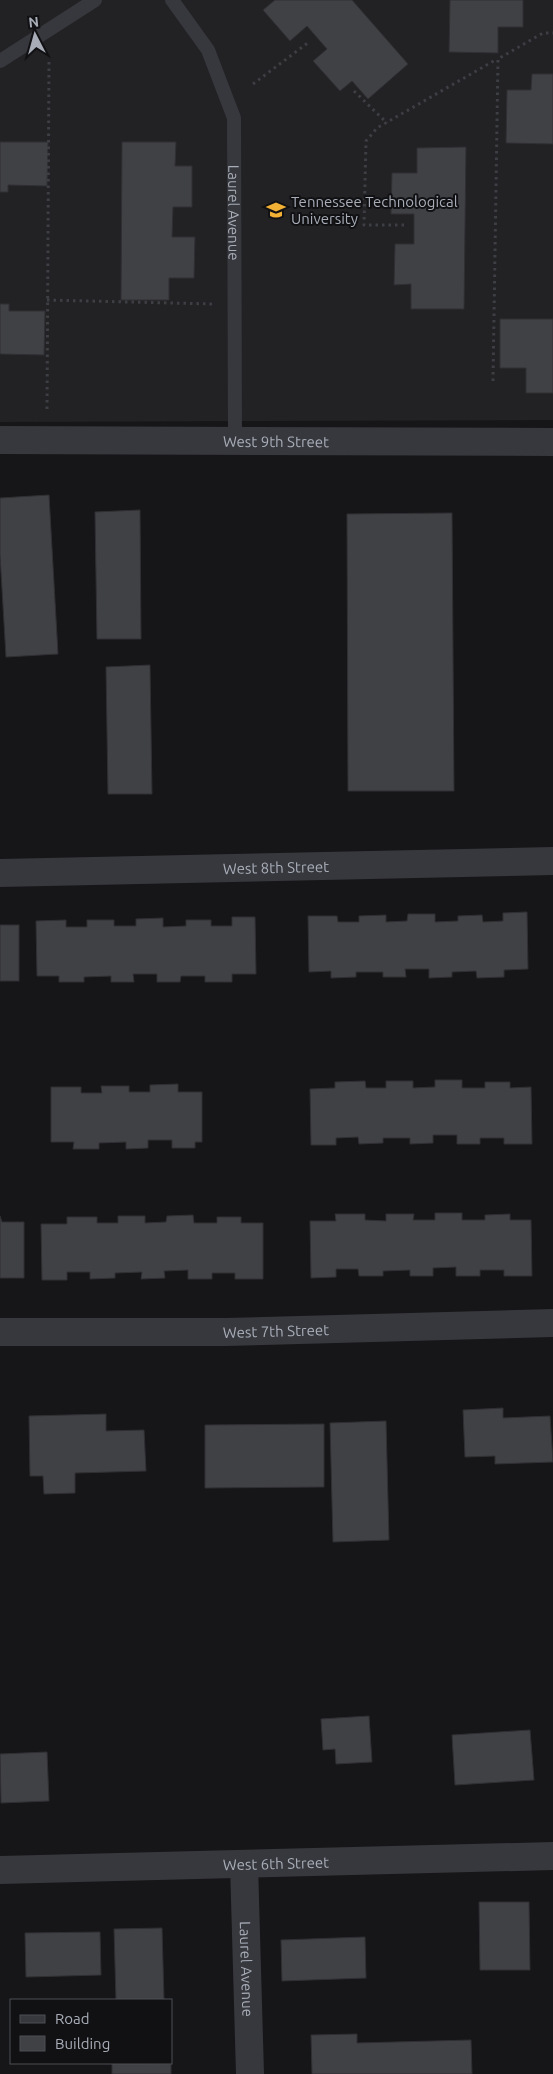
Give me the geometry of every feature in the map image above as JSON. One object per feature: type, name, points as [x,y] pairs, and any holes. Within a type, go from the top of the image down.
[{"type":"street","name":"West 9th Street","points":[[0,440],[553,442]]},
{"type":"street","name":"West 8th Street","points":[[0,873],[553,861]]},
{"type":"street","name":"West 7th Street","points":[[0,1332],[226,1332],[553,1324]]},
{"type":"street","name":"West 6th Street","points":[[0,1870],[553,1856]]},
{"type":"street","name":"Laurel Avenue","points":[[244,1864],[250,2074]]},
{"type":"lane","points":[[0,61],[94,0]]},
{"type":"lane","name":"Laurel Avenue","points":[[172,0],[208,50],[234,118],[236,441]]},
{"type":"path","points":[[404,225],[364,225],[366,141],[377,128],[543,33],[553,33]]},
{"type":"path","points":[[253,84],[308,42]]},
{"type":"path","points":[[493,382],[498,59]]},
{"type":"path","points":[[47,410],[49,62]]},
{"type":"path","points":[[354,90],[387,123]]},
{"type":"path","points":[[47,300],[212,304]]},
{"type":"shaded area","name":"Tennessee Technological University","points":[[0,0],[553,0],[553,420],[0,422]]},
{"type":"building","points":[[275,0],[352,0],[408,64],[368,99],[352,81],[340,91],[313,61],[327,49],[307,26],[290,41],[263,10]]},
{"type":"building","points":[[450,0],[523,0],[523,27],[498,27],[498,53],[449,52]]},
{"type":"building","points":[[532,74],[553,74],[553,144],[506,143],[507,90],[531,90]]},
{"type":"building","points":[[0,142],[48,142],[47,186],[8,185],[8,192],[0,192]]},
{"type":"building","points":[[122,142],[176,142],[175,166],[192,166],[192,207],[173,207],[172,237],[195,237],[194,278],[169,278],[169,300],[121,300]]},
{"type":"building","points":[[466,147],[464,309],[411,309],[411,284],[394,285],[395,244],[414,244],[414,214],[391,214],[392,173],[417,173],[417,148]]},
{"type":"building","points":[[0,304],[9,304],[9,311],[45,311],[44,355],[0,354]]},
{"type":"building","points":[[500,319],[553,319],[553,393],[526,393],[526,368],[500,368]]},
{"type":"building","points":[[49,495],[58,654],[6,657],[0,555],[0,498]]},
{"type":"building","points":[[140,510],[141,639],[97,639],[95,512]]},
{"type":"building","points":[[452,513],[454,791],[348,791],[347,514]]},
{"type":"building","points":[[150,665],[152,794],[108,794],[106,667]]},
{"type":"building","points":[[527,912],[528,969],[504,970],[504,977],[477,978],[476,971],[452,972],[452,977],[429,978],[429,969],[405,969],[406,977],[383,977],[383,972],[356,972],[356,977],[331,978],[331,971],[309,972],[308,916],[337,916],[338,922],[359,922],[359,916],[386,915],[386,922],[407,921],[408,914],[435,914],[435,922],[458,921],[458,916],[482,915],[483,922],[503,921],[503,913]]},
{"type":"building","points":[[232,917],[255,917],[256,974],[232,974],[232,982],[205,982],[205,976],[181,976],[180,982],[157,982],[157,974],[133,974],[134,982],[111,982],[111,976],[84,977],[84,982],[59,982],[59,976],[37,976],[36,921],[66,920],[66,927],[87,927],[87,920],[114,920],[114,926],[136,926],[136,919],[163,918],[163,927],[186,926],[186,920],[211,920],[211,926],[232,926]]},
{"type":"building","points":[[0,925],[19,925],[19,981],[0,981]]},
{"type":"building","points":[[435,1080],[462,1080],[462,1088],[485,1088],[485,1082],[510,1082],[510,1088],[531,1087],[532,1144],[504,1144],[504,1138],[480,1138],[480,1144],[457,1144],[457,1135],[433,1135],[433,1143],[410,1144],[410,1138],[383,1138],[383,1143],[359,1144],[358,1137],[336,1138],[336,1145],[311,1145],[310,1089],[335,1088],[335,1082],[365,1081],[366,1088],[386,1088],[386,1081],[413,1081],[413,1088],[435,1087]]},
{"type":"building","points":[[178,1084],[178,1092],[202,1092],[202,1142],[195,1142],[195,1148],[172,1148],[172,1140],[148,1140],[148,1148],[126,1149],[126,1142],[99,1143],[99,1149],[73,1149],[74,1142],[51,1142],[51,1087],[81,1087],[81,1093],[102,1093],[101,1086],[129,1086],[129,1092],[150,1092],[150,1085]]},
{"type":"building","points":[[435,1213],[462,1213],[462,1220],[485,1220],[485,1215],[510,1214],[510,1220],[531,1220],[532,1276],[504,1276],[504,1270],[480,1270],[480,1276],[456,1276],[456,1267],[433,1268],[433,1276],[410,1276],[410,1270],[383,1271],[383,1276],[359,1276],[358,1269],[336,1269],[336,1277],[311,1278],[310,1221],[336,1221],[335,1214],[365,1214],[365,1220],[386,1221],[386,1214],[414,1214],[413,1220],[435,1220]]},
{"type":"building","points":[[193,1215],[194,1223],[217,1223],[217,1217],[241,1217],[241,1223],[263,1223],[263,1279],[235,1279],[235,1273],[212,1273],[212,1279],[188,1279],[188,1270],[164,1271],[165,1278],[141,1279],[142,1272],[115,1273],[115,1278],[90,1279],[90,1272],[67,1272],[67,1280],[42,1280],[41,1224],[67,1224],[67,1217],[97,1217],[97,1223],[118,1223],[118,1216],[145,1216],[145,1223],[166,1222],[167,1216]]},
{"type":"building","points":[[0,1216],[2,1222],[24,1222],[24,1278],[0,1278]]},
{"type":"building","points":[[503,1408],[503,1418],[550,1416],[553,1462],[495,1464],[495,1456],[465,1457],[463,1410]]},
{"type":"building","points":[[106,1414],[106,1431],[144,1430],[146,1471],[75,1473],[75,1493],[44,1494],[43,1476],[30,1476],[29,1416]]},
{"type":"building","points":[[386,1421],[389,1540],[333,1542],[330,1423]]},
{"type":"building","points":[[324,1424],[324,1487],[205,1488],[205,1425]]},
{"type":"building","points":[[369,1716],[372,1762],[336,1764],[335,1749],[323,1750],[321,1719]]},
{"type":"building","points":[[530,1730],[534,1780],[455,1785],[452,1735]]},
{"type":"building","points":[[47,1752],[49,1801],[1,1803],[0,1754]]},
{"type":"building","points":[[479,1902],[529,1902],[530,1970],[480,1970]]},
{"type":"building","points":[[162,1928],[164,1999],[116,1999],[114,1929]]},
{"type":"building","points":[[100,1932],[101,1975],[26,1977],[25,1933]]},
{"type":"building","points":[[365,1937],[366,1978],[282,1981],[281,1940]]},
{"type":"building","points":[[357,2034],[357,2043],[471,2040],[472,2074],[312,2074],[311,2035]]},
{"type":"building","points":[[112,2064],[171,2064],[171,2074],[112,2074]]},
{"type":"place","name":"Tennessee Technological University","points":[[276,210]]}]
